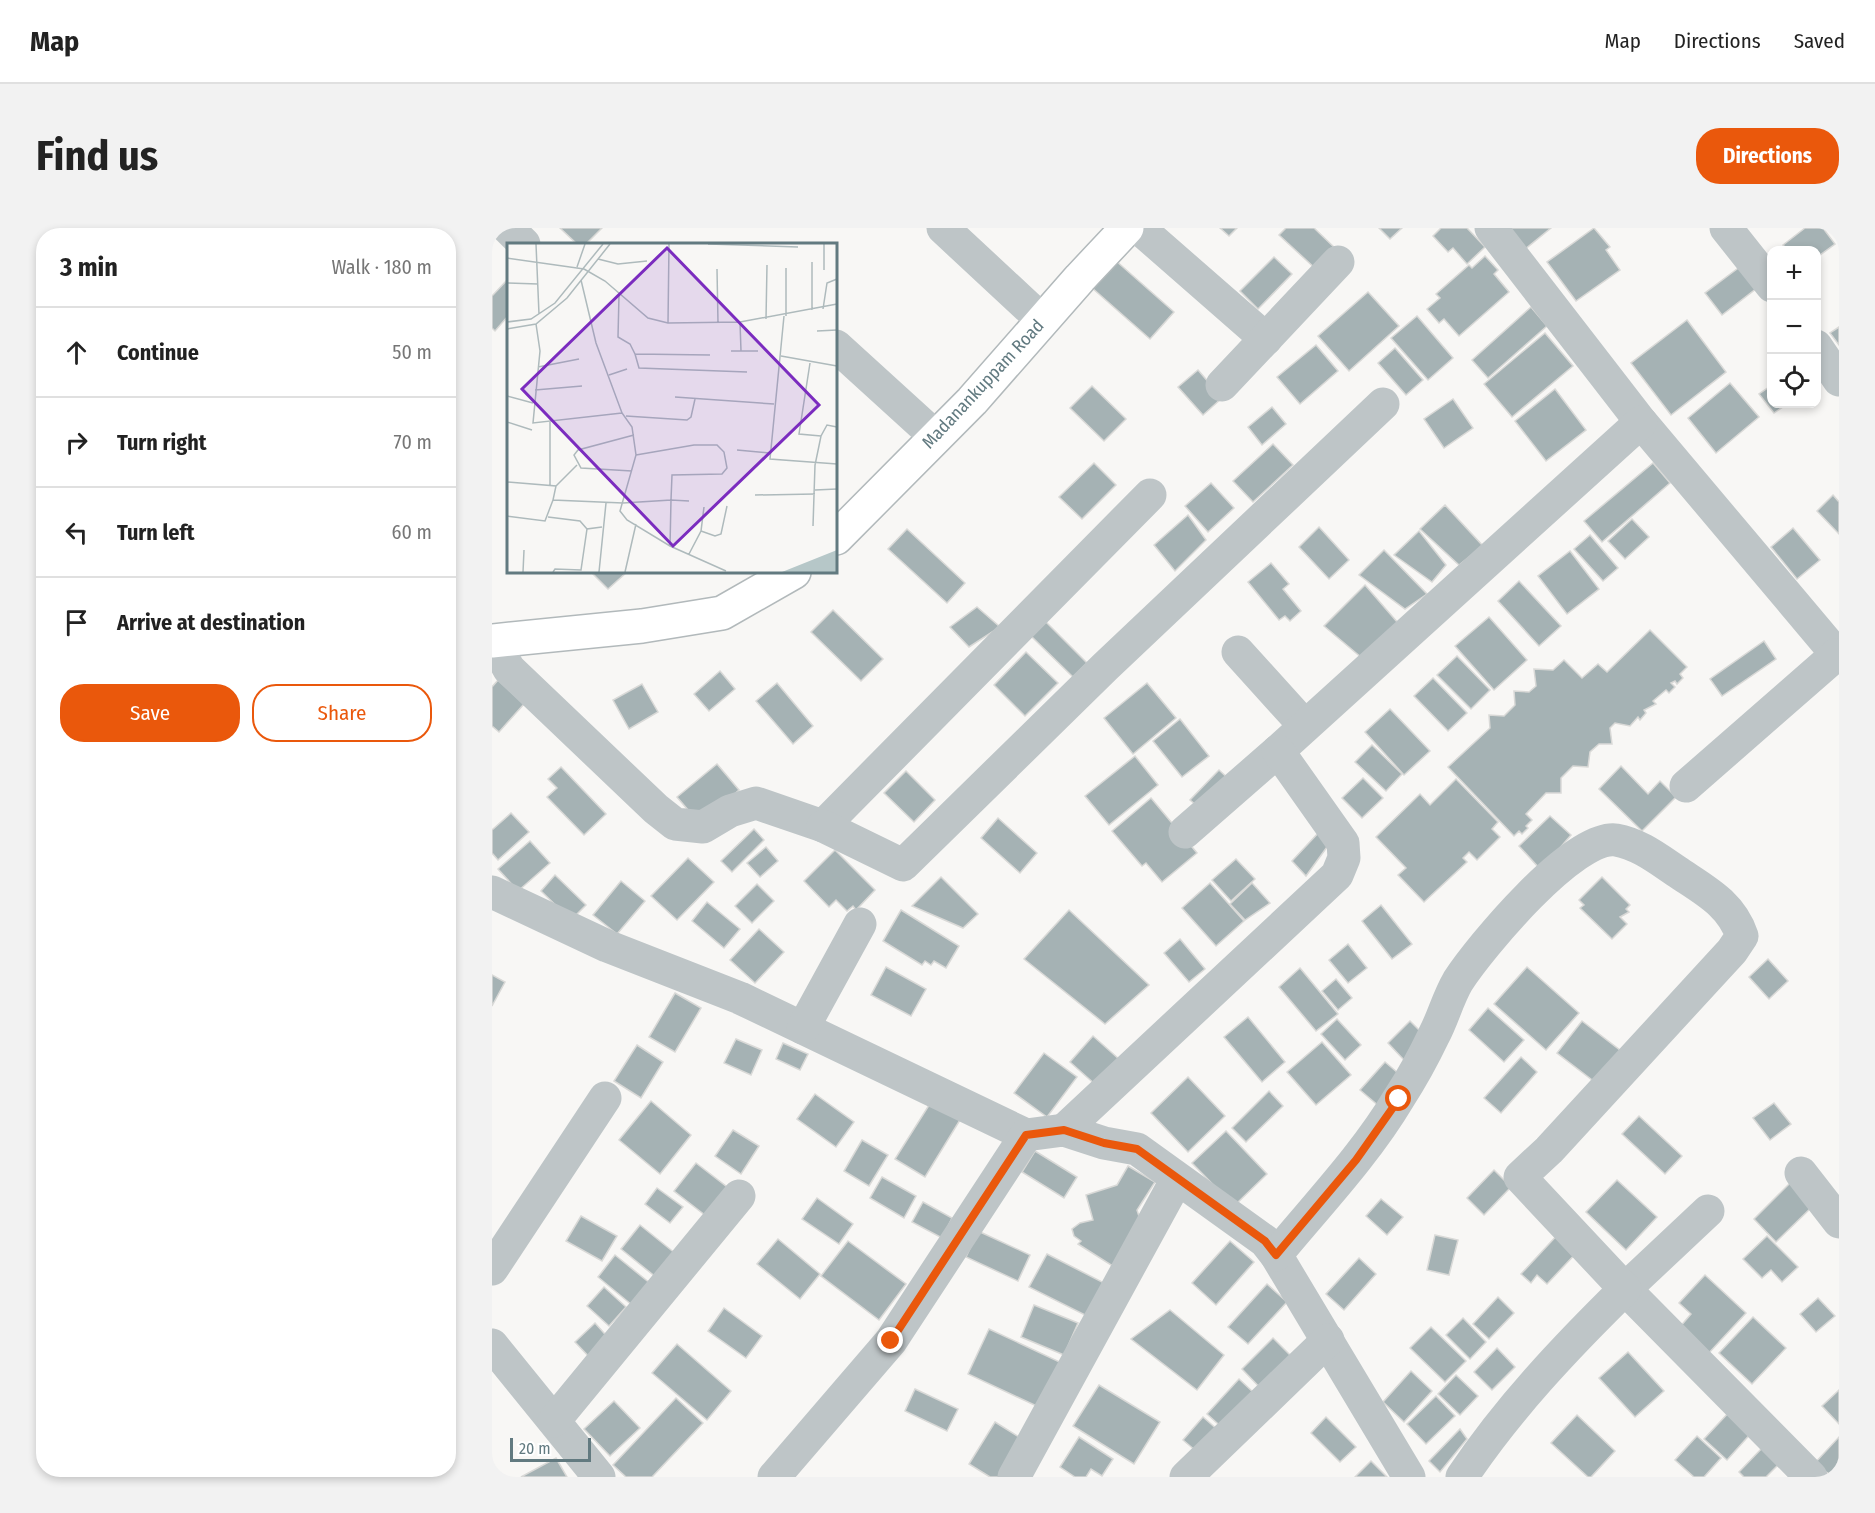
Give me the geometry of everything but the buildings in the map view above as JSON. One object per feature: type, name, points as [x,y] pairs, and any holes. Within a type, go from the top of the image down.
[{"type":"main road","name":"Madanankuppam Road","points":[[837,537],[972,401],[1042,320],[1127,228]]},
{"type":"main road","points":[[493,641],[642,626],[722,613],[792,573]]},
{"type":"street","points":[[508,228],[523,243]]},
{"type":"street","points":[[943,228],[1042,320]]},
{"type":"street","points":[[1139,228],[1266,339]]},
{"type":"street","points":[[1491,228],[1641,422],[1838,656],[1686,786]]},
{"type":"street","points":[[1726,228],[1767,280]]},
{"type":"street","points":[[1222,385],[1338,262]]},
{"type":"street","points":[[837,347],[936,436]]},
{"type":"street","points":[[1821,353],[1839,380]]},
{"type":"street","points":[[493,641],[509,669],[656,809],[675,824],[702,827],[730,811],[756,802],[822,826],[903,865],[1105,667],[1383,404]]},
{"type":"street","points":[[1185,832],[1278,751],[1641,422]]},
{"type":"street","points":[[822,826],[1150,495]]},
{"type":"street","points":[[1238,652],[1305,726]]},
{"type":"street","points":[[1064,1130],[1337,875],[1344,858],[1342,843],[1278,751]]},
{"type":"street","points":[[1276,1255],[1356,1160],[1399,1099],[1434,1036],[1457,984],[1480,949],[1525,900],[1578,852],[1598,843],[1615,840],[1643,849],[1724,903],[1737,920],[1742,936],[1724,960],[1549,1150],[1520,1177],[1624,1289],[1811,1477]]},
{"type":"street","points":[[492,892],[607,946],[740,998],[1026,1135],[1064,1130],[1104,1143],[1137,1149],[1265,1241],[1328,1340],[1409,1477]]},
{"type":"street","points":[[803,1028],[860,924]]},
{"type":"street","points":[[492,1269],[605,1098]]},
{"type":"street","points":[[774,1477],[891,1341],[1026,1135]]},
{"type":"street","points":[[1801,1173],[1839,1222]]},
{"type":"street","points":[[1014,1477],[1177,1179]]},
{"type":"street","points":[[554,1421],[739,1196]]},
{"type":"street","points":[[1462,1477],[1489,1436],[1588,1325],[1708,1211]]},
{"type":"street","points":[[1186,1477],[1328,1340]]},
{"type":"street","points":[[492,1345],[599,1477]]},
{"type":"route","points":[[891,1341],[1026,1135],[1064,1130],[1104,1143],[1137,1149],[1265,1241],[1276,1255],[1356,1160],[1399,1099]]}]
